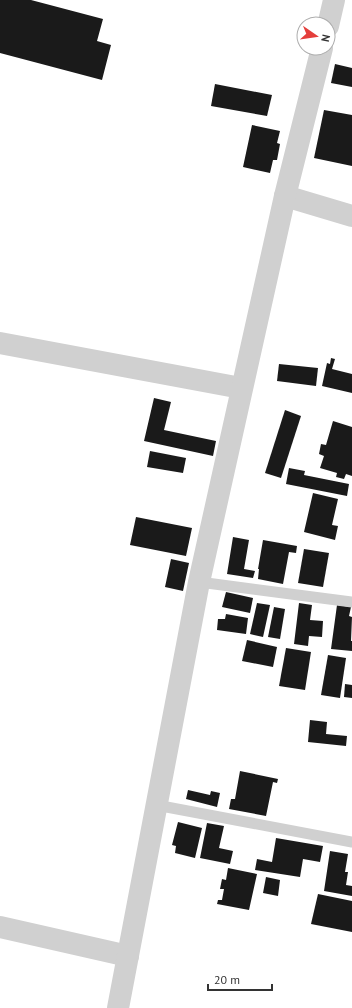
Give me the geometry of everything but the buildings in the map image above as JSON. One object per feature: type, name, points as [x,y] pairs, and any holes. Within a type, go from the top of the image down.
[{"type":"street","points":[[330,16],[334,0]]},
{"type":"street","points":[[118,1008],[199,582],[285,196],[320,56]]},
{"type":"street","points":[[285,196],[352,216]]},
{"type":"street","points":[[0,343],[241,388]]},
{"type":"street","points":[[0,927],[128,956]]},
{"type":"lane","points":[[199,582],[352,602]]},
{"type":"lane","points":[[156,805],[352,842]]}]
